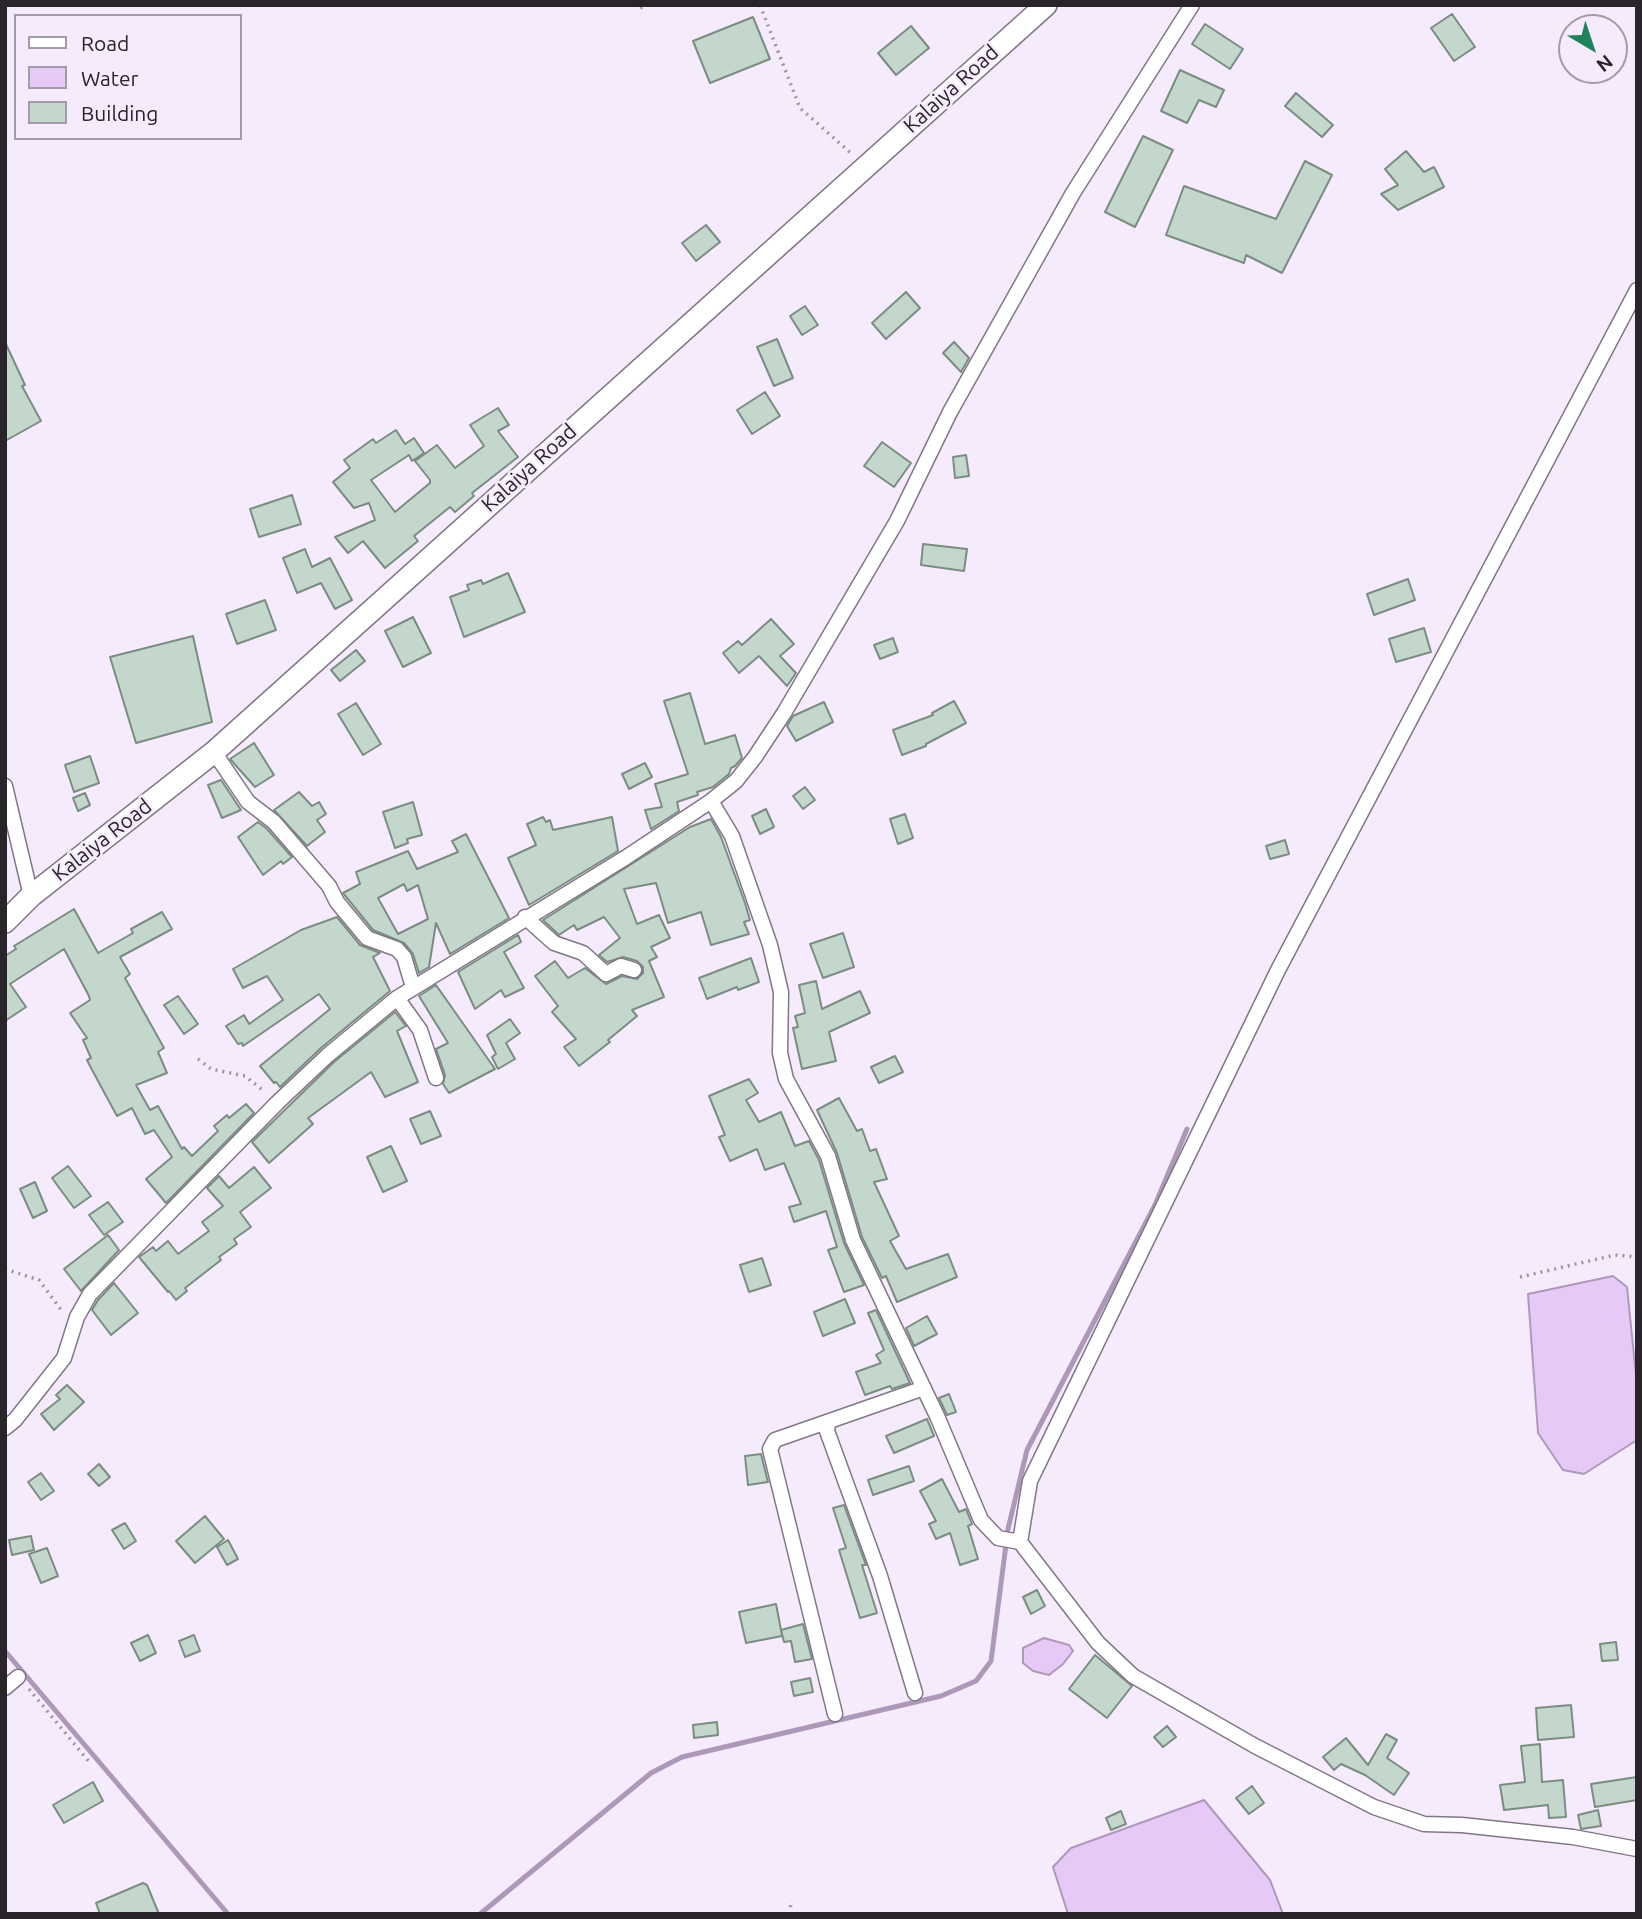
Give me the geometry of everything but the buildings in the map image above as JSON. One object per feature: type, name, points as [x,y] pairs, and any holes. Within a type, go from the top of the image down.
[{"type":"main road","name":"Kalaiya Road","points":[[5,922],[31,896],[214,752],[1046,5]]},
{"type":"street","points":[[5,1428],[15,1420],[64,1358],[76,1317],[90,1294],[276,1103],[328,1055],[413,987],[625,858],[711,801],[736,781],[784,713],[897,521],[950,412],[1073,193],[1192,5]]},
{"type":"street","points":[[1016,1542],[1030,1481],[1272,983],[1637,290]]},
{"type":"street","points":[[214,752],[248,802],[274,822],[329,886],[337,902],[367,938],[397,949],[404,957],[413,987]]},
{"type":"street","points":[[5,786],[31,896]]},
{"type":"street","points":[[711,801],[732,836],[770,945],[781,992],[780,1053],[786,1079],[828,1156],[853,1240],[924,1388],[981,1520],[998,1538],[1016,1542],[1098,1643],[1133,1676],[1255,1746],[1374,1807],[1424,1824],[1462,1825],[1573,1837],[1637,1849]]},
{"type":"street","points":[[526,917],[554,943],[583,953],[606,974],[621,966],[634,970]]},
{"type":"street","points":[[397,998],[420,1030],[436,1078]]},
{"type":"street","points":[[835,1714],[770,1449],[775,1440],[924,1388]]},
{"type":"street","points":[[828,1422],[827,1431],[880,1576],[915,1693]]},
{"type":"street","points":[[5,1688],[18,1677]]},
{"type":"path","points":[[636,5],[638,9],[647,5]]},
{"type":"path","points":[[760,5],[800,108],[866,165]]},
{"type":"path","points":[[198,1059],[211,1069],[246,1076],[276,1103]]},
{"type":"path","points":[[1520,1277],[1615,1255],[1637,1256]]},
{"type":"path","points":[[5,1269],[39,1280],[63,1312],[76,1317]]},
{"type":"path","points":[[18,1677],[90,1763]]},
{"type":"path","points":[[790,1914],[791,1900]]},
{"type":"water","points":[[1613,1276],[1627,1287],[1637,1385],[1637,1440],[1584,1474],[1563,1470],[1538,1433],[1528,1294]]},
{"type":"water","points":[[1044,1638],[1069,1645],[1073,1651],[1063,1664],[1049,1675],[1033,1671],[1023,1663],[1023,1648]]},
{"type":"water","points":[[1204,1800],[1270,1880],[1283,1914],[1068,1914],[1053,1867],[1071,1848]]},
{"type":"waterway","points":[[480,1914],[651,1773],[682,1757],[941,1696],[976,1681],[991,1661],[1008,1529],[1027,1450],[1155,1205],[1187,1129]]},
{"type":"waterway","points":[[5,1651],[228,1914]]}]
